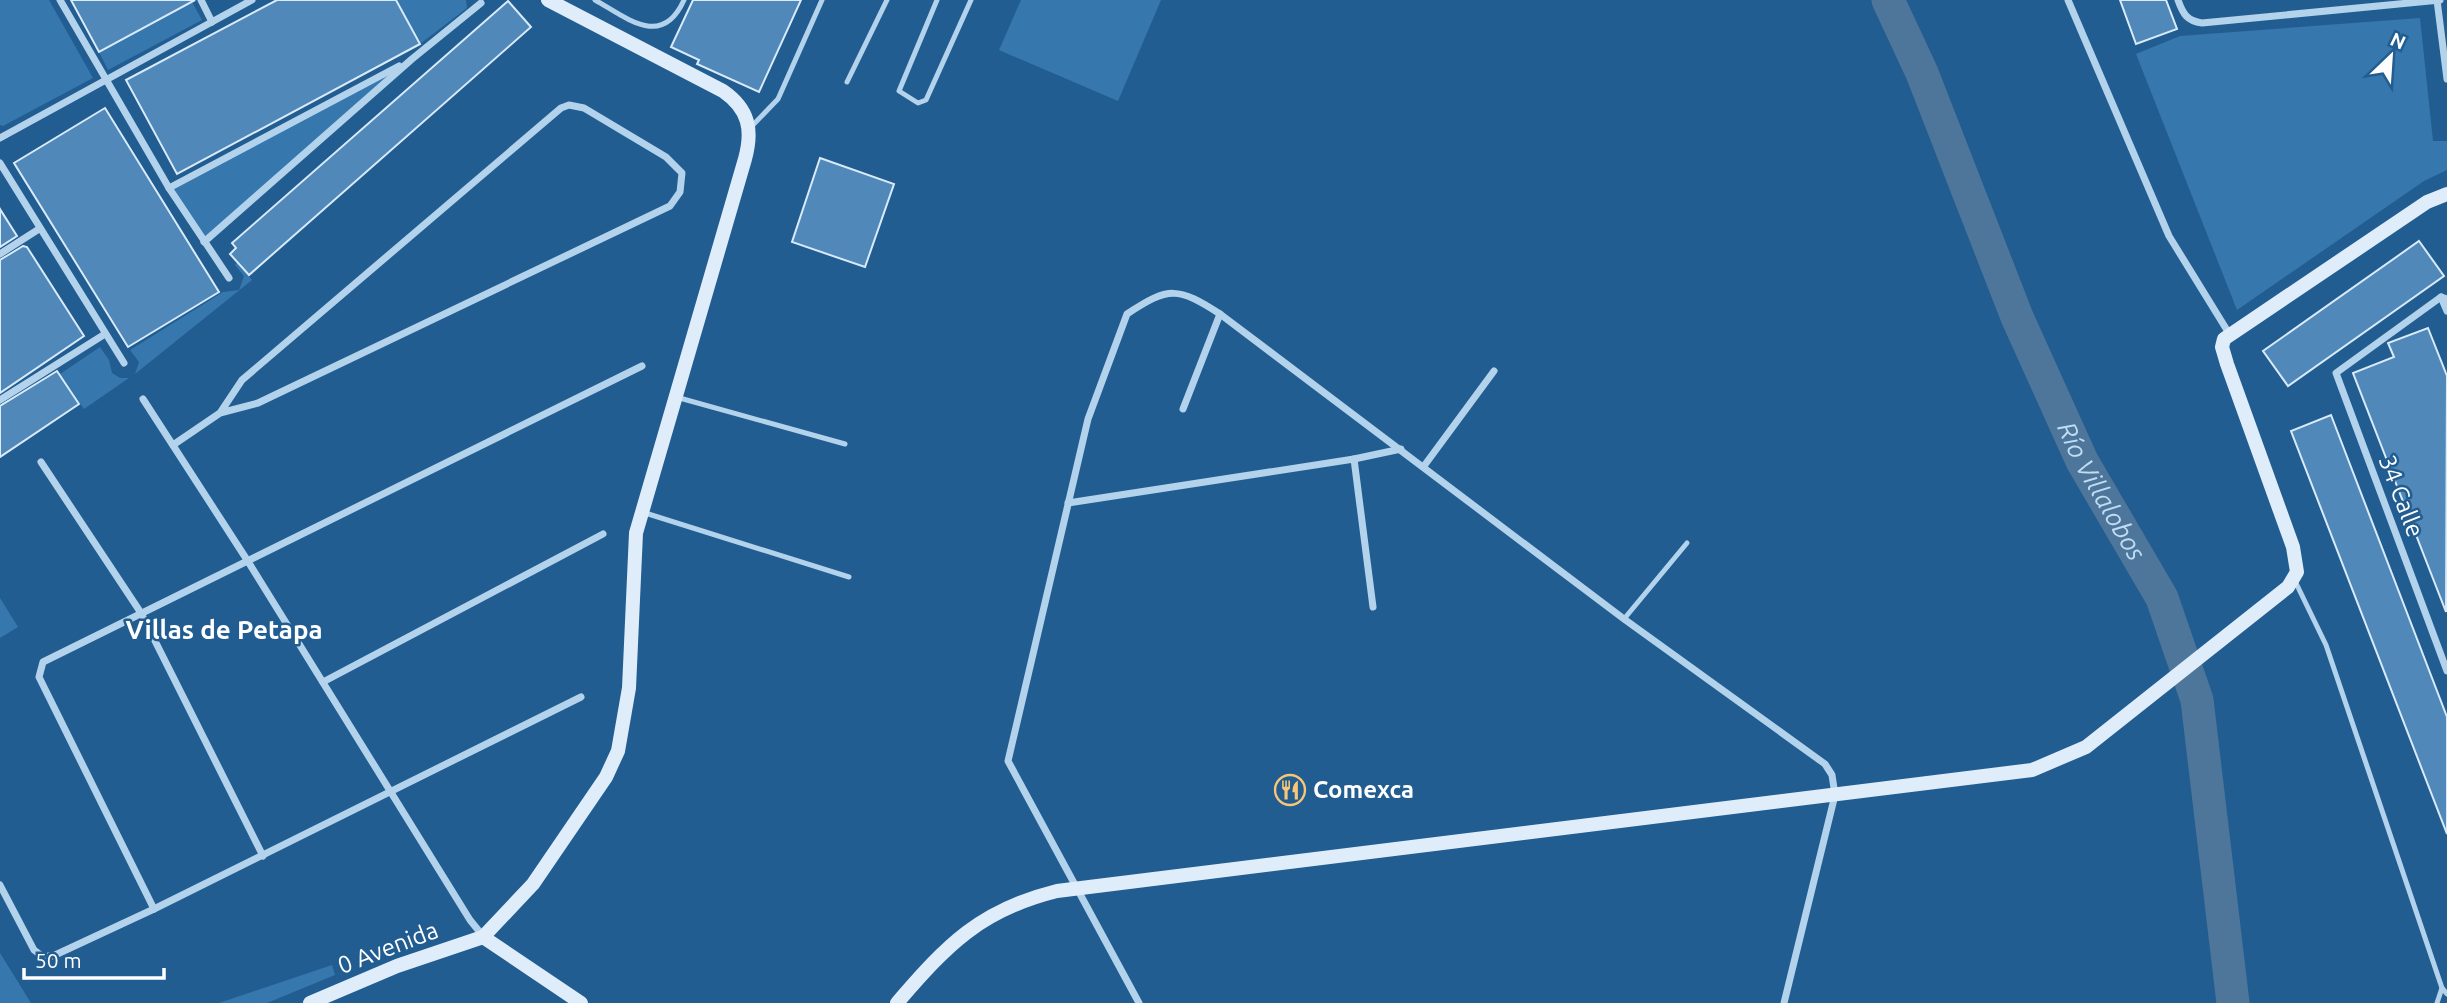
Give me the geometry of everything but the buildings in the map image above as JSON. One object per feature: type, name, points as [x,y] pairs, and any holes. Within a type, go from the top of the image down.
[{"type":"main road","points":[[548,0],[723,91],[739,105],[751,127],[746,159],[636,533],[629,688],[618,751],[606,777],[533,884],[483,937],[581,1003]]},
{"type":"main road","points":[[897,1003],[940,952],[968,929],[999,911],[1032,897],[1077,887],[2032,770],[2086,747],[2291,583],[2297,567],[2293,547],[2222,347],[2224,339],[2427,202],[2447,194]]},
{"type":"main road","name":"0 Avenida","points":[[310,1003],[397,966],[483,937]]},
{"type":"street","points":[[60,0],[169,188],[229,278]]},
{"type":"street","points":[[201,0],[212,22]]},
{"type":"street","points":[[0,138],[252,0]]},
{"type":"street","points":[[2068,0],[2169,236],[2230,335]]},
{"type":"street","points":[[2178,0],[2183,14],[2191,22],[2202,23],[2438,0],[2447,79]]},
{"type":"street","points":[[204,242],[412,59],[481,3]]},
{"type":"street","points":[[169,188],[412,59]]},
{"type":"street","points":[[173,445],[220,413],[258,403],[670,206],[681,187],[679,169],[666,157],[584,108],[569,105],[561,108],[242,380],[220,413]]},
{"type":"street","points":[[0,163],[124,363]]},
{"type":"street","points":[[0,254],[39,229]]},
{"type":"street","points":[[1139,1003],[1008,761],[1088,419],[1127,314],[1166,292],[1193,297],[1220,314],[1624,619],[1825,764],[1832,775],[1835,795],[1784,1003]]},
{"type":"street","points":[[2444,298],[2447,311]]},
{"type":"street","name":"34 Calle","points":[[2444,298],[2336,373],[2447,671]]},
{"type":"street","points":[[1183,409],[1220,314]]},
{"type":"street","points":[[0,400],[105,334]]},
{"type":"street","points":[[154,909],[39,677],[40,668],[48,657],[249,563],[642,366]]},
{"type":"street","points":[[1424,466],[1494,371]]},
{"type":"street","points":[[143,399],[483,937]]},
{"type":"street","points":[[1068,503],[1354,459],[1401,449]]},
{"type":"street","points":[[1354,459],[1373,607]]},
{"type":"street","points":[[41,462],[141,613],[263,856]]},
{"type":"street","points":[[324,682],[603,534]]},
{"type":"street","points":[[0,885],[34,950],[43,956],[53,956],[263,856],[581,697]]},
{"type":"lane","points":[[595,0],[643,28],[656,28],[679,12],[684,0]]},
{"type":"lane","points":[[751,127],[778,99],[822,0]]},
{"type":"lane","points":[[848,82],[887,0]]},
{"type":"lane","points":[[937,0],[899,91],[918,103],[926,100],[969,1]]},
{"type":"lane","points":[[676,397],[845,444]]},
{"type":"lane","points":[[642,512],[849,576]]},
{"type":"lane","points":[[1624,619],[1687,543]]},
{"type":"lane","points":[[2291,583],[2326,645],[2442,988],[2447,994]]},
{"type":"lane","points":[[2437,1003],[2442,988]]},
{"type":"shaded area","points":[[0,0],[49,0],[93,78],[3,126],[0,125]]},
{"type":"shaded area","points":[[397,0],[466,0],[467,8],[420,44]]},
{"type":"shaded area","points":[[1021,0],[1161,0],[1118,101],[999,50]]},
{"type":"shaded area","points":[[192,2],[202,20],[108,70],[99,52]]},
{"type":"shaded area","points":[[2420,18],[2433,141],[2447,141],[2447,170],[2424,181],[2237,310],[2136,54],[2180,36]]},
{"type":"shaded area","points":[[412,59],[204,242],[169,188]]},
{"type":"shaded area","points":[[237,263],[252,280],[135,374],[139,362],[130,350],[223,292],[239,290],[244,276],[235,265]]},
{"type":"shaded area","points":[[100,347],[109,360],[112,373],[120,378],[129,378],[84,409],[60,374]]},
{"type":"shaded area","points":[[0,598],[18,627],[0,638]]},
{"type":"shaded area","points":[[0,953],[31,1003],[0,1003]]},
{"type":"shaded area","points":[[332,965],[335,975],[267,1003],[219,1003]]},
{"type":"waterway","name":"Río Villalobos","points":[[1888,0],[1922,73],[2017,317],[2082,461],[2162,598],[2197,700],[2233,1003]]},
{"type":"place","name":"Comexca","points":[[1290,790]]},
{"type":"district","name":"Villas de Petapa","points":[[224,630]]}]
